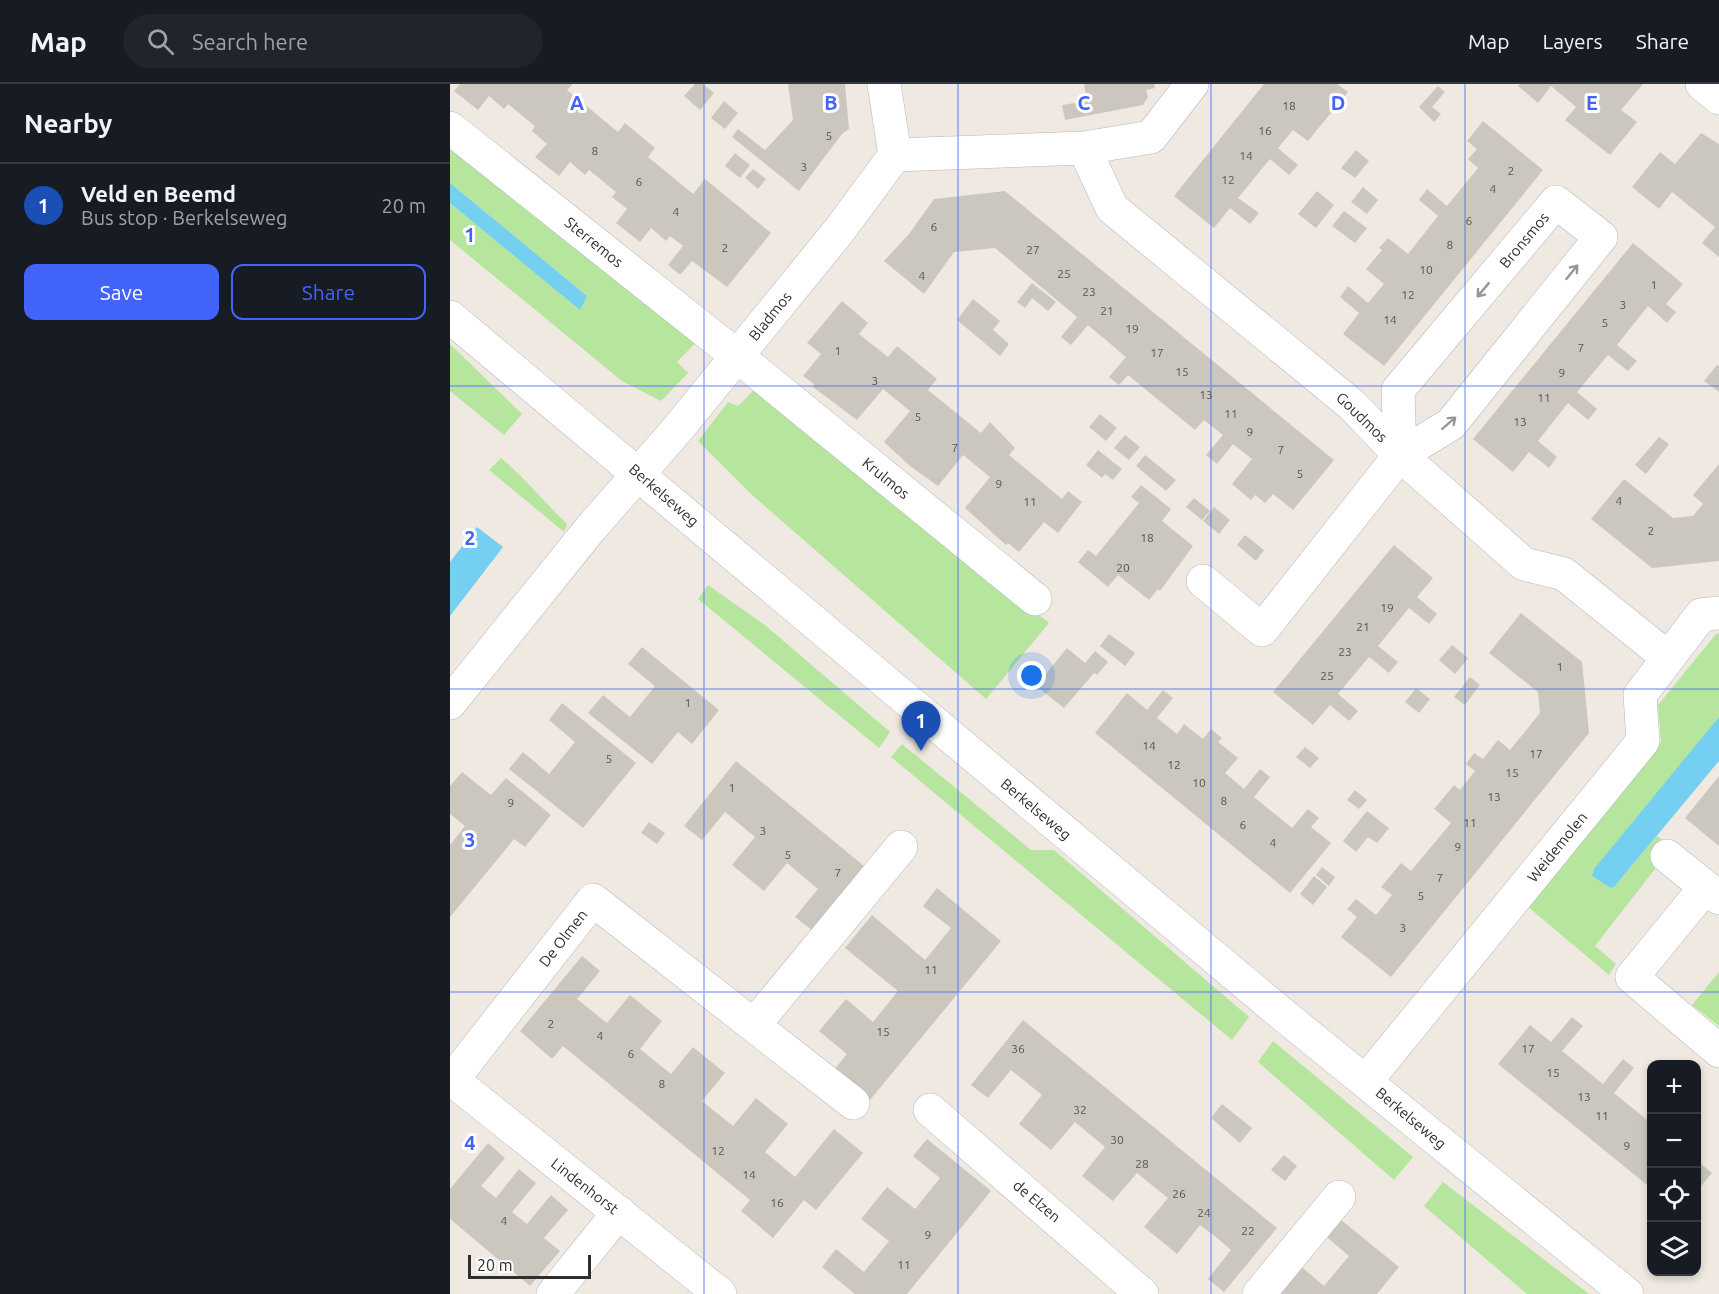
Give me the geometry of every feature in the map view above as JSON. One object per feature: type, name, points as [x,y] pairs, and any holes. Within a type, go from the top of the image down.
[{"type":"street","points":[[884,84],[895,155],[1084,148],[1151,137],[1192,84]]},
{"type":"street","points":[[1701,84],[1719,98]]},
{"type":"street","name":"Sterremos","points":[[450,128],[737,356]]},
{"type":"street","name":"Goudmos","points":[[1084,148],[1112,208],[1352,405],[1400,455],[1524,564],[1564,573],[1667,657]]},
{"type":"street","name":"Bladmos","points":[[450,703],[838,232],[895,155]]},
{"type":"street","name":"Bronsmos","points":[[1203,581],[1262,630],[1400,455],[1451,424],[1601,237],[1581,219],[1556,202],[1398,390],[1400,455]]},
{"type":"street","name":"Berkelseweg","points":[[450,317],[638,472],[940,729],[1627,1294]]},
{"type":"street","name":"Krulmos","points":[[737,356],[1035,600]]},
{"type":"street","name":"Weidemolen","points":[[1366,1081],[1643,741],[1640,695],[1701,615],[1719,613]]},
{"type":"street","points":[[754,1025],[901,847]]},
{"type":"street","points":[[1667,856],[1709,897],[1632,977],[1719,1051]]},
{"type":"street","name":"De Olmen","points":[[451,1079],[593,900],[853,1103]]},
{"type":"street","name":"Lindenhorst","points":[[451,1079],[720,1294]]},
{"type":"street","name":"de Elzen","points":[[930,1110],[1142,1294]]},
{"type":"street","points":[[1259,1294],[1339,1197]]},
{"type":"street","points":[[553,1294],[619,1212]]},
{"type":"green space","points":[[450,136],[700,338],[677,362],[688,373],[661,401],[622,381],[450,240],[450,203],[579,309],[587,296],[450,183]]},
{"type":"green space","points":[[450,344],[522,414],[504,435],[450,391]]},
{"type":"green space","points":[[756,388],[1049,623],[986,699],[751,494],[698,441],[728,402],[738,406]]},
{"type":"green space","points":[[501,458],[567,524],[564,532],[489,470]]},
{"type":"green space","points":[[708,585],[766,626],[890,732],[879,748],[698,599]]},
{"type":"green space","points":[[1719,633],[1719,717],[1595,869],[1615,886],[1657,836],[1672,847],[1595,946],[1616,964],[1609,975],[1527,906],[1661,742],[1658,705]]},
{"type":"green space","points":[[902,744],[1031,850],[1054,850],[1249,1017],[1232,1040],[891,757]]},
{"type":"green space","points":[[1719,972],[1719,1026],[1692,1005]]},
{"type":"green space","points":[[1273,1041],[1413,1157],[1394,1180],[1258,1062]]},
{"type":"green space","points":[[1443,1182],[1589,1294],[1527,1294],[1424,1206]]},
{"type":"water","points":[[450,183],[587,296],[580,310],[450,203]]},
{"type":"water","points":[[477,527],[503,547],[450,616],[450,562]]},
{"type":"water","points":[[1719,717],[1719,761],[1615,886],[1611,888],[1592,876],[1594,869]]},
{"type":"building","points":[[460,84],[573,84],[567,90],[618,132],[625,123],[655,148],[648,157],[693,194],[705,179],[771,233],[727,287],[692,261],[680,275],[668,265],[683,246],[670,236],[666,241],[651,228],[640,242],[616,223],[627,209],[612,197],[616,192],[589,170],[585,175],[570,162],[559,176],[535,157],[547,144],[532,131],[535,126],[508,104],[504,109],[489,96],[478,110],[454,91]]},
{"type":"building","points":[[695,84],[703,84],[714,93],[700,110],[684,96]]},
{"type":"building","points":[[788,84],[845,84],[849,129],[842,134],[799,191],[732,137],[738,129],[765,150],[793,120]]},
{"type":"building","points":[[1084,84],[1154,84],[1155,88],[1146,90],[1148,97],[1143,105],[1065,120],[1062,105],[1087,101]]},
{"type":"building","points":[[1264,84],[1337,84],[1348,92],[1308,141],[1293,130],[1278,148],[1298,165],[1289,175],[1270,159],[1238,198],[1259,213],[1250,224],[1230,208],[1214,228],[1174,196]]},
{"type":"building","points":[[1520,84],[1643,84],[1621,110],[1637,122],[1610,155],[1565,120],[1576,107],[1551,86],[1538,103],[1518,86]]},
{"type":"building","points":[[1438,86],[1445,92],[1432,107],[1441,114],[1434,122],[1419,107]]},
{"type":"building","points":[[724,101],[738,113],[725,129],[711,118]]},
{"type":"building","points":[[1483,121],[1543,170],[1384,366],[1343,334],[1359,313],[1340,297],[1348,286],[1368,303],[1384,284],[1366,269],[1382,250],[1379,248],[1388,238],[1408,254],[1438,216],[1419,200],[1427,189],[1447,206],[1478,168],[1468,159],[1477,149],[1467,141]]},
{"type":"building","points":[[1701,133],[1719,144],[1719,257],[1702,243],[1715,227],[1672,192],[1659,209],[1632,187],[1660,152],[1675,164]]},
{"type":"building","points":[[1356,150],[1369,161],[1355,178],[1341,168]]},
{"type":"building","points":[[735,153],[750,165],[740,178],[725,166]]},
{"type":"building","points":[[753,169],[766,179],[758,189],[745,178]]},
{"type":"building","points":[[1363,187],[1378,200],[1367,214],[1351,202]]},
{"type":"building","points":[[1005,191],[1334,460],[1293,510],[1273,494],[1265,503],[1255,495],[1251,500],[1232,484],[1252,459],[1233,444],[1217,464],[1206,455],[1223,435],[1204,420],[1195,430],[1128,375],[1119,385],[1109,377],[1126,357],[1088,325],[1071,345],[1061,337],[1077,317],[995,248],[954,252],[924,294],[884,261],[909,234],[934,199]]},
{"type":"building","points":[[1317,191],[1334,205],[1316,228],[1298,214]]},
{"type":"building","points":[[1344,211],[1367,228],[1355,243],[1332,226]]},
{"type":"building","points":[[1633,243],[1683,284],[1666,304],[1676,312],[1667,323],[1648,306],[1617,345],[1637,361],[1628,371],[1608,355],[1577,392],[1597,409],[1588,420],[1568,403],[1538,441],[1557,457],[1549,468],[1529,452],[1513,472],[1473,439]]},
{"type":"building","points":[[1032,283],[1056,302],[1048,311],[1032,298],[1025,308],[1017,302]]},
{"type":"building","points":[[973,299],[1000,321],[993,330],[1009,344],[1000,356],[957,320]]},
{"type":"building","points":[[842,301],[868,323],[859,334],[888,357],[897,346],[937,379],[928,390],[981,433],[990,422],[1015,448],[1009,455],[1062,499],[1068,491],[1082,502],[1058,533],[1044,522],[1019,552],[1008,543],[1006,545],[965,508],[990,477],[963,455],[938,486],[910,466],[884,442],[910,411],[883,389],[857,420],[813,387],[814,384],[803,376],[821,354],[807,343]]},
{"type":"building","points":[[1717,365],[1719,366],[1719,392],[1704,381]]},
{"type":"building","points":[[1100,414],[1117,428],[1106,441],[1089,427]]},
{"type":"building","points":[[1125,435],[1140,447],[1129,460],[1114,448]]},
{"type":"building","points":[[1659,437],[1669,444],[1646,474],[1635,465]]},
{"type":"building","points":[[1098,450],[1122,469],[1113,480],[1105,474],[1102,478],[1086,465]]},
{"type":"building","points":[[1145,455],[1176,480],[1166,491],[1136,466]]},
{"type":"building","points":[[1719,464],[1719,561],[1652,568],[1591,519],[1624,479],[1673,518],[1693,516],[1703,504],[1693,495]]},
{"type":"building","points":[[1141,485],[1171,509],[1162,521],[1193,546],[1160,591],[1158,589],[1149,600],[1118,575],[1108,587],[1078,562],[1088,550],[1096,556],[1139,503],[1131,497]]},
{"type":"building","points":[[1194,498],[1210,511],[1202,520],[1186,507]]},
{"type":"building","points":[[1214,507],[1230,520],[1219,534],[1203,521]]},
{"type":"building","points":[[1245,535],[1264,550],[1256,561],[1237,545]]},
{"type":"building","points":[[1394,545],[1433,578],[1417,597],[1437,614],[1429,624],[1409,608],[1378,646],[1398,662],[1389,673],[1369,657],[1338,694],[1358,711],[1349,721],[1330,705],[1313,725],[1273,692]]},
{"type":"building","points":[[1521,613],[1582,662],[1589,733],[1391,977],[1341,937],[1357,917],[1347,909],[1356,899],[1376,915],[1392,895],[1381,887],[1401,863],[1411,871],[1451,823],[1434,809],[1454,785],[1460,790],[1475,771],[1466,764],[1474,753],[1483,759],[1498,740],[1510,750],[1540,713],[1538,692],[1489,653]]},
{"type":"building","points":[[1109,634],[1135,653],[1125,666],[1100,646]]},
{"type":"building","points":[[1452,645],[1468,658],[1455,674],[1439,660]]},
{"type":"building","points":[[642,647],[719,710],[692,744],[678,732],[652,764],[588,713],[603,695],[630,717],[655,686],[628,664]]},
{"type":"building","points":[[1067,648],[1085,663],[1095,651],[1108,662],[1097,675],[1094,673],[1064,708],[1036,686]]},
{"type":"building","points":[[1470,677],[1480,685],[1465,705],[1454,697]]},
{"type":"building","points":[[1416,688],[1430,699],[1419,713],[1405,702]]},
{"type":"building","points":[[1163,690],[1173,698],[1157,718],[1177,734],[1184,724],[1203,739],[1211,729],[1222,738],[1218,742],[1238,758],[1225,773],[1244,789],[1260,769],[1270,777],[1254,797],[1292,828],[1308,809],[1319,818],[1311,827],[1331,843],[1290,893],[1095,733],[1127,693],[1147,710]]},
{"type":"building","points":[[562,703],[636,763],[583,828],[509,769],[523,752],[549,774],[575,742],[549,720]]},
{"type":"building","points":[[1305,747],[1319,758],[1310,768],[1296,757]]},
{"type":"building","points":[[736,761],[864,866],[812,930],[795,917],[818,889],[787,863],[764,891],[732,865],[755,837],[725,812],[702,840],[684,826]]},
{"type":"building","points":[[462,772],[491,795],[506,778],[551,815],[525,847],[514,839],[450,917],[450,845],[465,826],[450,814],[450,786]]},
{"type":"building","points":[[1719,776],[1719,846],[1685,818]]},
{"type":"building","points":[[1355,790],[1367,800],[1359,809],[1347,800]]},
{"type":"building","points":[[1367,811],[1389,828],[1377,843],[1368,837],[1356,852],[1343,841]]},
{"type":"building","points":[[649,822],[665,833],[657,844],[641,833]]},
{"type":"building","points":[[1322,867],[1335,877],[1329,886],[1316,875]]},
{"type":"building","points":[[1314,876],[1327,887],[1313,905],[1300,894]]},
{"type":"building","points":[[937,888],[1001,941],[870,1100],[833,1071],[847,1054],[819,1031],[846,999],[873,1022],[898,991],[845,948],[872,915],[925,960],[951,928],[923,906]]},
{"type":"building","points":[[582,956],[600,971],[577,999],[607,1023],[630,995],[662,1021],[640,1049],[671,1074],[693,1047],[725,1073],[702,1101],[733,1126],[756,1098],[788,1124],[765,1152],[795,1177],[834,1129],[863,1153],[816,1210],[804,1200],[773,1238],[741,1211],[750,1200],[563,1046],[552,1059],[520,1031]]},
{"type":"building","points":[[1572,1017],[1583,1026],[1562,1051],[1603,1084],[1623,1059],[1634,1068],[1614,1093],[1647,1120],[1647,1185],[1498,1064],[1530,1025],[1551,1042]]},
{"type":"building","points":[[1023,1020],[1277,1228],[1224,1292],[1208,1279],[1231,1250],[1216,1237],[1200,1225],[1177,1254],[1144,1227],[1168,1198],[1137,1173],[1113,1201],[1082,1176],[1105,1147],[1075,1122],[1051,1150],[1019,1124],[1042,1095],[1011,1070],[988,1098],[971,1085]]},
{"type":"building","points":[[1222,1104],[1252,1128],[1240,1143],[1211,1118]]},
{"type":"building","points":[[927,1139],[991,1191],[907,1294],[855,1294],[822,1267],[836,1249],[864,1272],[889,1241],[861,1219],[887,1187],[915,1209],[940,1178],[913,1156]]},
{"type":"building","points":[[488,1143],[505,1158],[481,1186],[496,1198],[519,1169],[536,1183],[512,1212],[527,1224],[551,1195],[568,1210],[544,1238],[560,1251],[530,1286],[450,1219],[450,1189]]},
{"type":"building","points":[[1284,1155],[1297,1166],[1285,1181],[1271,1170]]},
{"type":"building","points":[[1701,1164],[1712,1173],[1701,1186]]},
{"type":"building","points":[[1335,1215],[1399,1267],[1377,1294],[1270,1294],[1296,1262],[1324,1286],[1349,1256],[1321,1232]]},
{"type":"place","name":"Veld en Beemd","points":[[921,751]]}]
